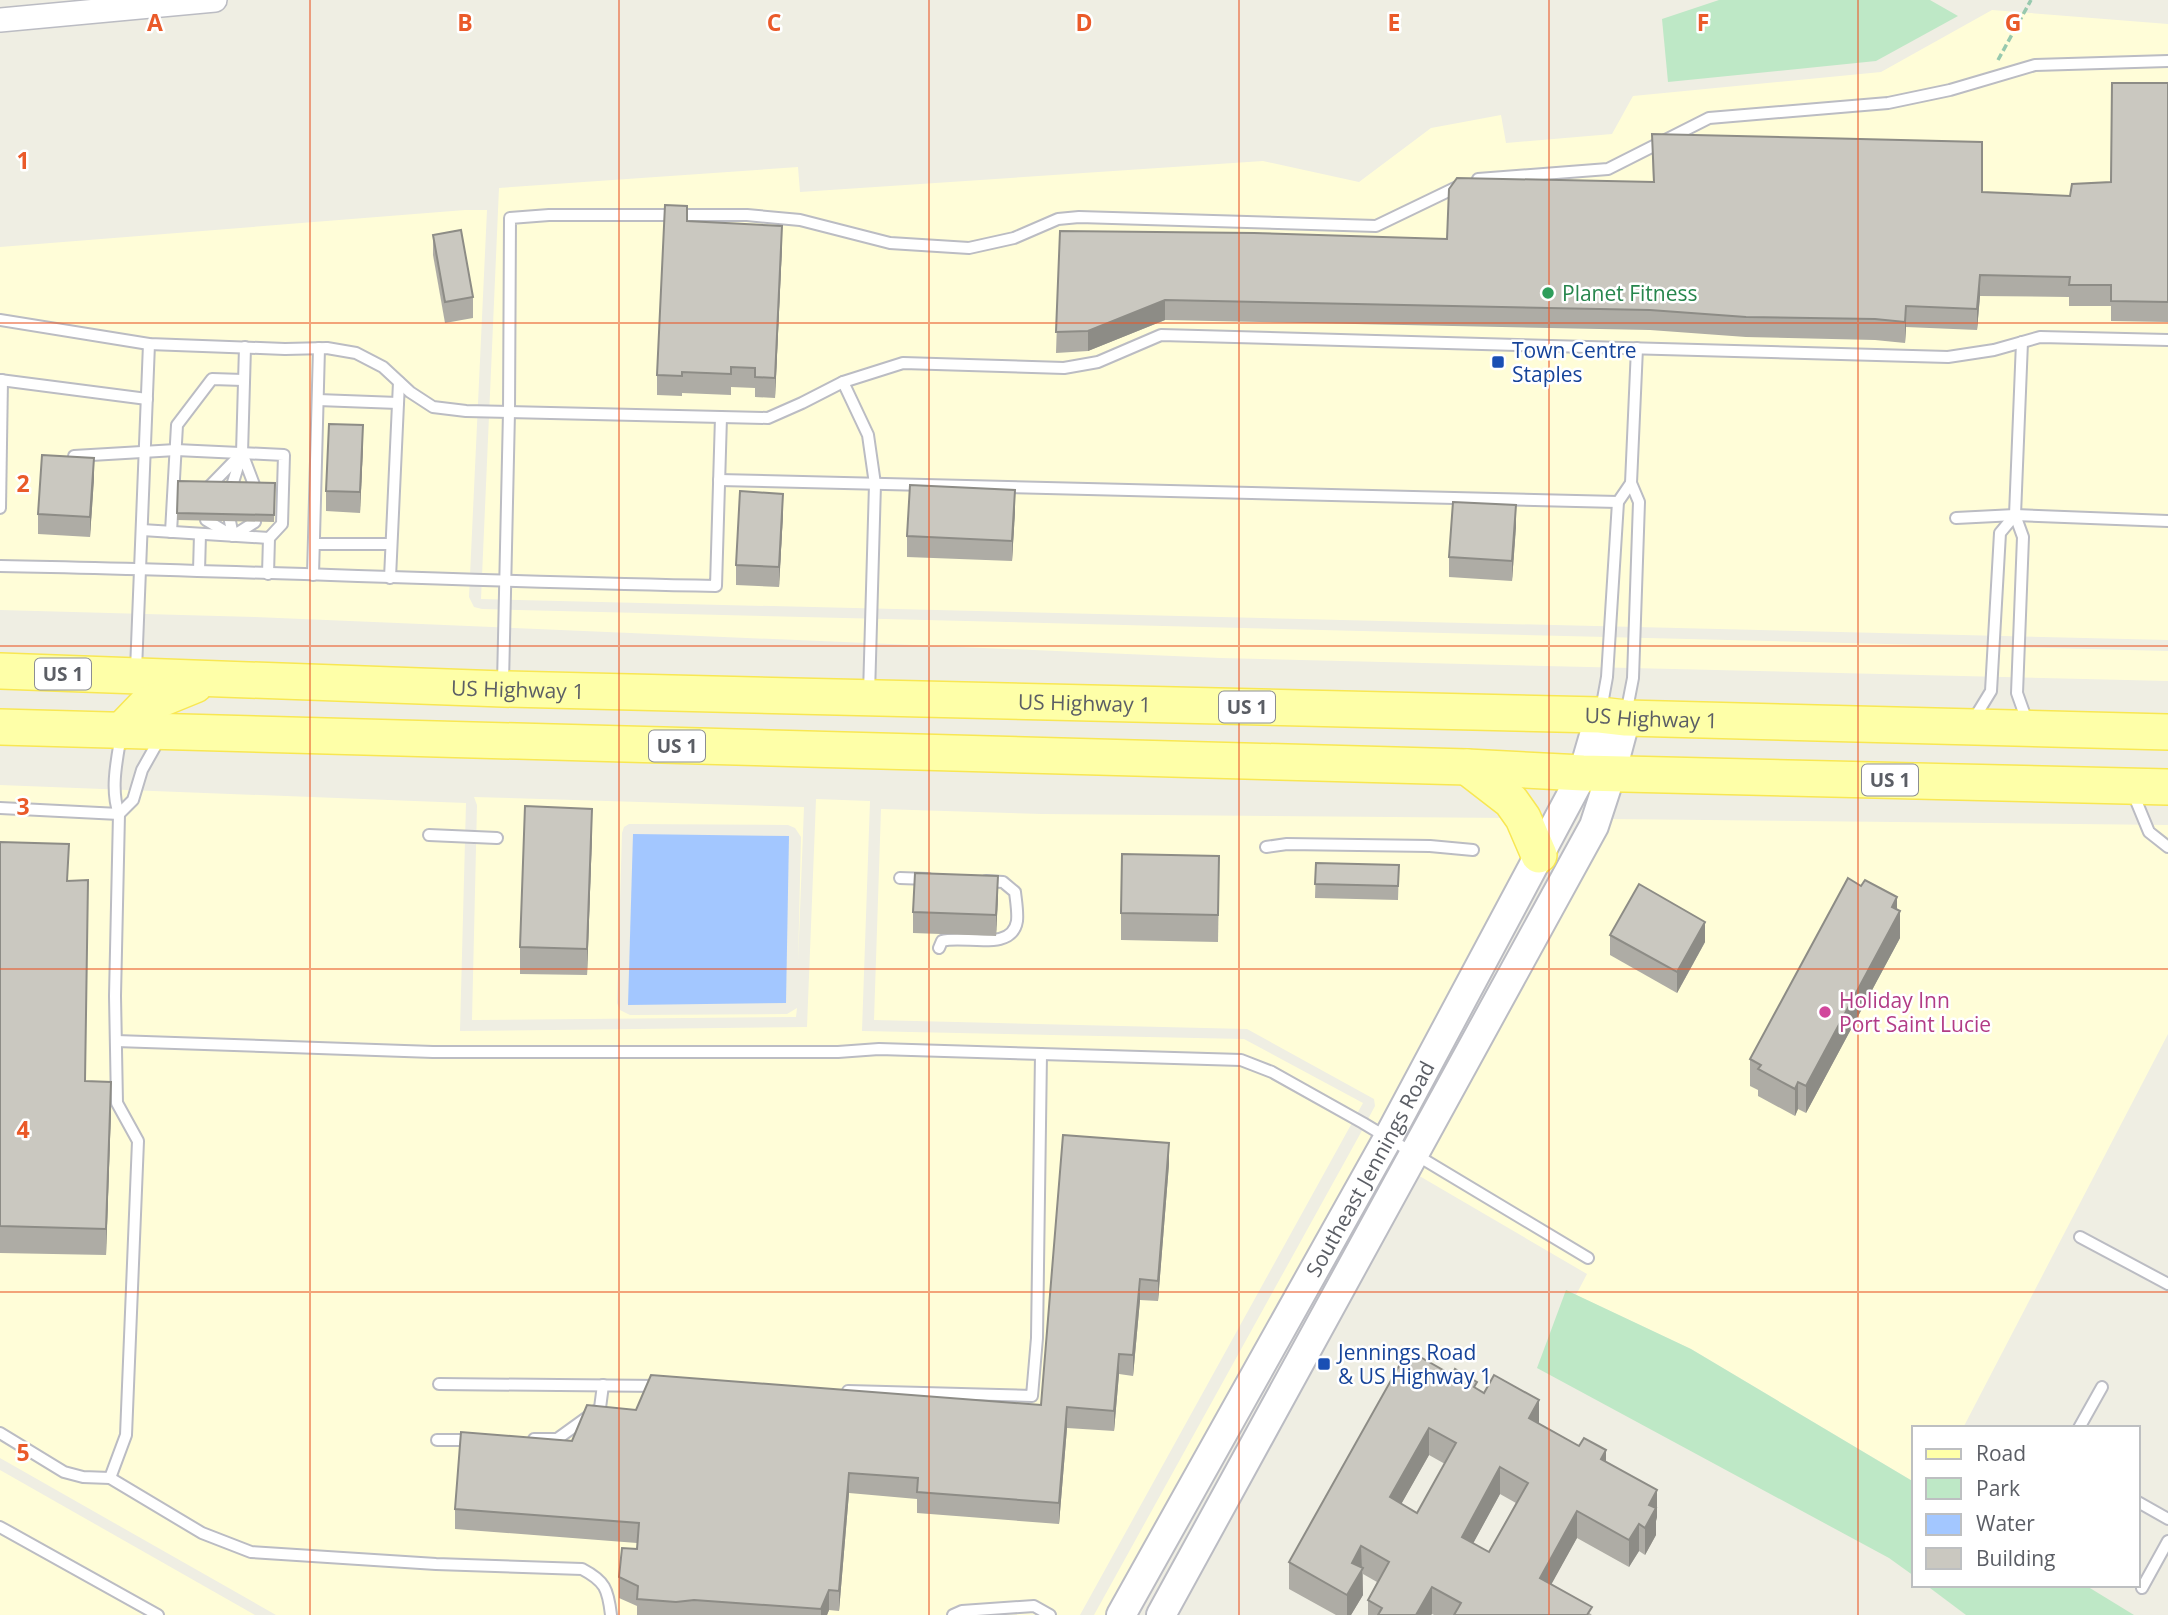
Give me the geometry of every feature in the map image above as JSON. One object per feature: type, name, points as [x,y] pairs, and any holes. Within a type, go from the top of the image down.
[{"type":"main road","name":"US Highway 1","points":[[0,671],[503,689],[2168,732]]},
{"type":"main road","points":[[41,728],[106,706],[131,677]]},
{"type":"main road","points":[[121,730],[146,705],[208,680]]},
{"type":"main road","name":"US 1","points":[[0,727],[1467,767],[1597,774],[2168,787]]},
{"type":"main road","points":[[1467,767],[1511,801],[1523,818],[1539,855]]},
{"type":"street","points":[[0,20],[215,0]]},
{"type":"street","name":"Southeast Jennings Road","points":[[1161,1615],[1594,826],[1597,774],[1613,717]]},
{"type":"street","name":"Southeast Jennings Road","points":[[1121,1615],[1388,1138],[1539,855],[1597,774]]},
{"type":"lane","points":[[503,689],[510,218],[549,215],[747,215],[800,220],[890,243],[968,248],[1014,238],[1058,219],[1079,217],[1376,226],[1472,180],[1608,169],[1709,118],[1888,103],[1950,90],[2035,65],[2093,61],[2168,61]]},
{"type":"lane","points":[[0,320],[149,344],[319,348],[356,353],[383,367],[433,407],[509,412],[768,418],[843,382],[903,363],[1064,368],[1098,362],[1161,335],[1948,357],[1994,350],[2040,337],[2168,340]]},
{"type":"lane","points":[[2022,342],[2015,516],[2022,537],[2017,693],[2030,729]]},
{"type":"lane","points":[[131,677],[140,569],[149,344]]},
{"type":"lane","points":[[231,489],[242,453],[244,347]]},
{"type":"lane","points":[[313,575],[319,348]]},
{"type":"lane","points":[[1613,717],[1633,678],[1639,502],[1631,483],[1637,348]]},
{"type":"lane","points":[[171,532],[177,425],[212,379],[243,380]]},
{"type":"lane","points":[[0,508],[1,380],[147,399]]},
{"type":"lane","points":[[390,578],[399,382]]},
{"type":"lane","points":[[843,382],[868,435],[875,484],[869,698]]},
{"type":"lane","points":[[318,400],[398,403]]},
{"type":"lane","points":[[0,566],[505,583],[716,586],[721,417]]},
{"type":"lane","points":[[74,456],[176,450],[284,455],[282,524],[269,538],[268,573]]},
{"type":"lane","points":[[207,489],[242,453]]},
{"type":"lane","points":[[242,453],[256,490]]},
{"type":"lane","points":[[719,480],[1618,502]]},
{"type":"lane","points":[[1613,717],[1606,677],[1618,502],[1631,483]]},
{"type":"lane","points":[[1968,727],[1991,691],[2000,533],[2015,516]]},
{"type":"lane","points":[[1956,518],[2015,516],[2168,521]]},
{"type":"lane","points":[[206,520],[233,536]]},
{"type":"lane","points":[[230,521],[233,536]]},
{"type":"lane","points":[[233,536],[255,522]]},
{"type":"lane","points":[[142,530],[269,538]]},
{"type":"lane","points":[[199,571],[200,534]]},
{"type":"lane","points":[[314,544],[391,544]]},
{"type":"lane","points":[[110,1478],[126,1435],[138,1141],[117,1103],[120,814],[115,802],[116,760],[121,730]]},
{"type":"lane","points":[[0,808],[120,814],[133,800],[142,770],[163,732]]},
{"type":"lane","points":[[2130,785],[2149,832],[2168,847]]},
{"type":"lane","points":[[429,835],[497,838]]},
{"type":"lane","points":[[1266,847],[1287,844],[1430,846],[1474,850]]},
{"type":"lane","points":[[900,878],[939,880]]},
{"type":"lane","points":[[939,948],[942,942],[950,939],[998,941],[1012,933],[1017,922],[1015,892],[1003,882],[978,881]]},
{"type":"lane","points":[[116,1041],[433,1052],[838,1052],[879,1049],[1241,1060],[1272,1072],[1388,1138],[1588,1258]]},
{"type":"lane","points":[[830,1391],[1032,1396],[1037,1338],[1041,1054]]},
{"type":"lane","points":[[2080,1237],[2168,1284]]},
{"type":"lane","points":[[439,1384],[669,1387]]},
{"type":"lane","points":[[517,1439],[558,1439],[600,1408],[603,1385]]},
{"type":"lane","points":[[2080,1426],[2102,1387]]},
{"type":"lane","points":[[0,1433],[64,1472],[83,1477],[110,1478],[202,1533],[251,1552],[436,1564],[582,1569],[601,1579],[609,1599],[611,1615]]},
{"type":"lane","points":[[438,1440],[491,1439]]},
{"type":"lane","points":[[2140,1503],[2168,1519]]},
{"type":"lane","points":[[0,1527],[158,1615]]},
{"type":"lane","points":[[2142,1588],[2168,1541]]},
{"type":"lane","points":[[953,1615],[962,1611],[1034,1606],[1050,1615]]},
{"type":"path","points":[[1993,76],[1999,57],[2031,0]]},
{"type":"shaded area","points":[[1992,10],[2168,24],[2168,640],[481,599],[499,188],[798,167],[800,192],[1263,161],[1359,182],[1431,128],[1501,115],[1506,143],[1612,134],[1633,96],[1881,72]]},
{"type":"shaded area","points":[[487,210],[469,597],[474,607],[2168,651],[2168,681],[1220,658],[255,617],[0,610],[0,247]]},
{"type":"shaded area","points":[[0,785],[466,803],[460,1031],[807,1027],[816,799],[870,801],[862,1031],[1244,1039],[1363,1103],[1080,1615],[276,1615],[0,1458]]},
{"type":"shaded area","points":[[474,797],[804,807],[798,963],[801,837],[795,828],[788,825],[629,824],[624,827],[622,833],[617,1003],[620,1010],[630,1015],[787,1014],[797,1008],[796,1017],[472,1020],[477,805]]},
{"type":"shaded area","points":[[881,809],[1042,814],[1510,818],[1526,854],[1370,1145],[1107,1615],[1094,1615],[1359,1136],[1375,1106],[1374,1099],[1247,1029],[874,1020]]},
{"type":"shaded area","points":[[1609,819],[2168,825],[2168,1034],[1964,1426],[1912,1426],[1912,1481],[1691,1349],[1576,1295],[1587,1274],[1416,1174]]},
{"type":"shaded area","points":[[0,1470],[255,1615],[0,1615]]},
{"type":"green space","points":[[1719,0],[1930,0],[1958,16],[1876,61],[1668,82],[1662,19]]},
{"type":"green space","points":[[1566,1290],[1691,1349],[1912,1481],[1912,1575],[1889,1558],[1537,1368]]},
{"type":"green space","points":[[1929,1587],[2088,1587],[2134,1615],[1966,1615]]},
{"type":"water","points":[[633,834],[789,836],[786,1003],[628,1005]]},
{"type":"building","points":[[2112,83],[2168,83],[2168,302],[2111,301],[2111,285],[2069,285],[2070,277],[1980,275],[1977,309],[1906,306],[1905,322],[1746,317],[1650,310],[1165,300],[1088,331],[1056,332],[1060,231],[1447,239],[1449,189],[1457,178],[1654,182],[1652,134],[1982,142],[1982,192],[2070,196],[2072,184],[2111,182]]},
{"type":"building","points":[[665,205],[687,206],[687,221],[782,226],[775,378],[755,377],[755,368],[731,367],[731,374],[682,372],[682,376],[657,375]]},
{"type":"building","points":[[461,230],[473,297],[445,302],[433,235]]},
{"type":"building","points":[[329,424],[363,425],[360,492],[326,491]]},
{"type":"building","points":[[42,455],[94,458],[90,517],[38,514]]},
{"type":"building","points":[[178,481],[275,483],[274,515],[177,513]]},
{"type":"building","points":[[910,485],[1015,490],[1012,541],[907,536]]},
{"type":"building","points":[[740,491],[783,494],[779,567],[736,565]]},
{"type":"building","points":[[1453,502],[1516,505],[1512,561],[1449,557]]},
{"type":"building","points":[[525,806],[592,809],[587,949],[520,947]]},
{"type":"building","points":[[0,842],[69,844],[67,881],[88,880],[85,1081],[111,1082],[106,1229],[0,1226]]},
{"type":"building","points":[[1122,854],[1219,856],[1218,915],[1121,913]]},
{"type":"building","points":[[1316,863],[1399,865],[1398,886],[1315,884]]},
{"type":"building","points":[[915,873],[998,876],[996,915],[913,912]]},
{"type":"building","name":"Holiday Inn Port Saint Lucie","points":[[1848,878],[1861,886],[1865,880],[1897,897],[1892,907],[1900,911],[1806,1086],[1798,1082],[1795,1089],[1758,1069],[1761,1065],[1750,1059]]},
{"type":"building","points":[[1639,884],[1705,922],[1677,972],[1610,935]]},
{"type":"building","points":[[1063,1135],[1169,1143],[1158,1281],[1140,1279],[1133,1355],[1119,1354],[1114,1411],[1067,1407],[1059,1503],[917,1492],[918,1478],[849,1473],[839,1591],[829,1590],[821,1609],[637,1599],[638,1586],[619,1577],[622,1548],[637,1549],[639,1523],[455,1509],[461,1432],[572,1441],[587,1405],[636,1410],[651,1375],[1041,1405]]},
{"type":"building","points":[[1408,1350],[1452,1375],[1455,1369],[1477,1382],[1474,1387],[1484,1393],[1494,1375],[1539,1400],[1529,1418],[1579,1446],[1584,1438],[1606,1450],[1601,1459],[1657,1490],[1649,1505],[1656,1508],[1645,1528],[1639,1524],[1629,1540],[1577,1511],[1540,1578],[1592,1607],[1587,1615],[1454,1615],[1461,1603],[1432,1587],[1416,1615],[1378,1615],[1382,1608],[1368,1600],[1389,1562],[1361,1546],[1352,1563],[1363,1568],[1347,1595],[1289,1562]],"holes":[[[1429,1428],[1456,1443],[1417,1513],[1390,1497]],[[1500,1467],[1528,1483],[1489,1552],[1462,1537]]]},
{"type":"place","name":"Planet Fitness","points":[[1548,293]]},
{"type":"place","name":"Town Centre Staples","points":[[1498,362]]},
{"type":"place","name":"Holiday Inn Port Saint Lucie","points":[[1825,1012]]},
{"type":"place","name":"Jennings Road & US Highway 1","points":[[1324,1364]]}]
